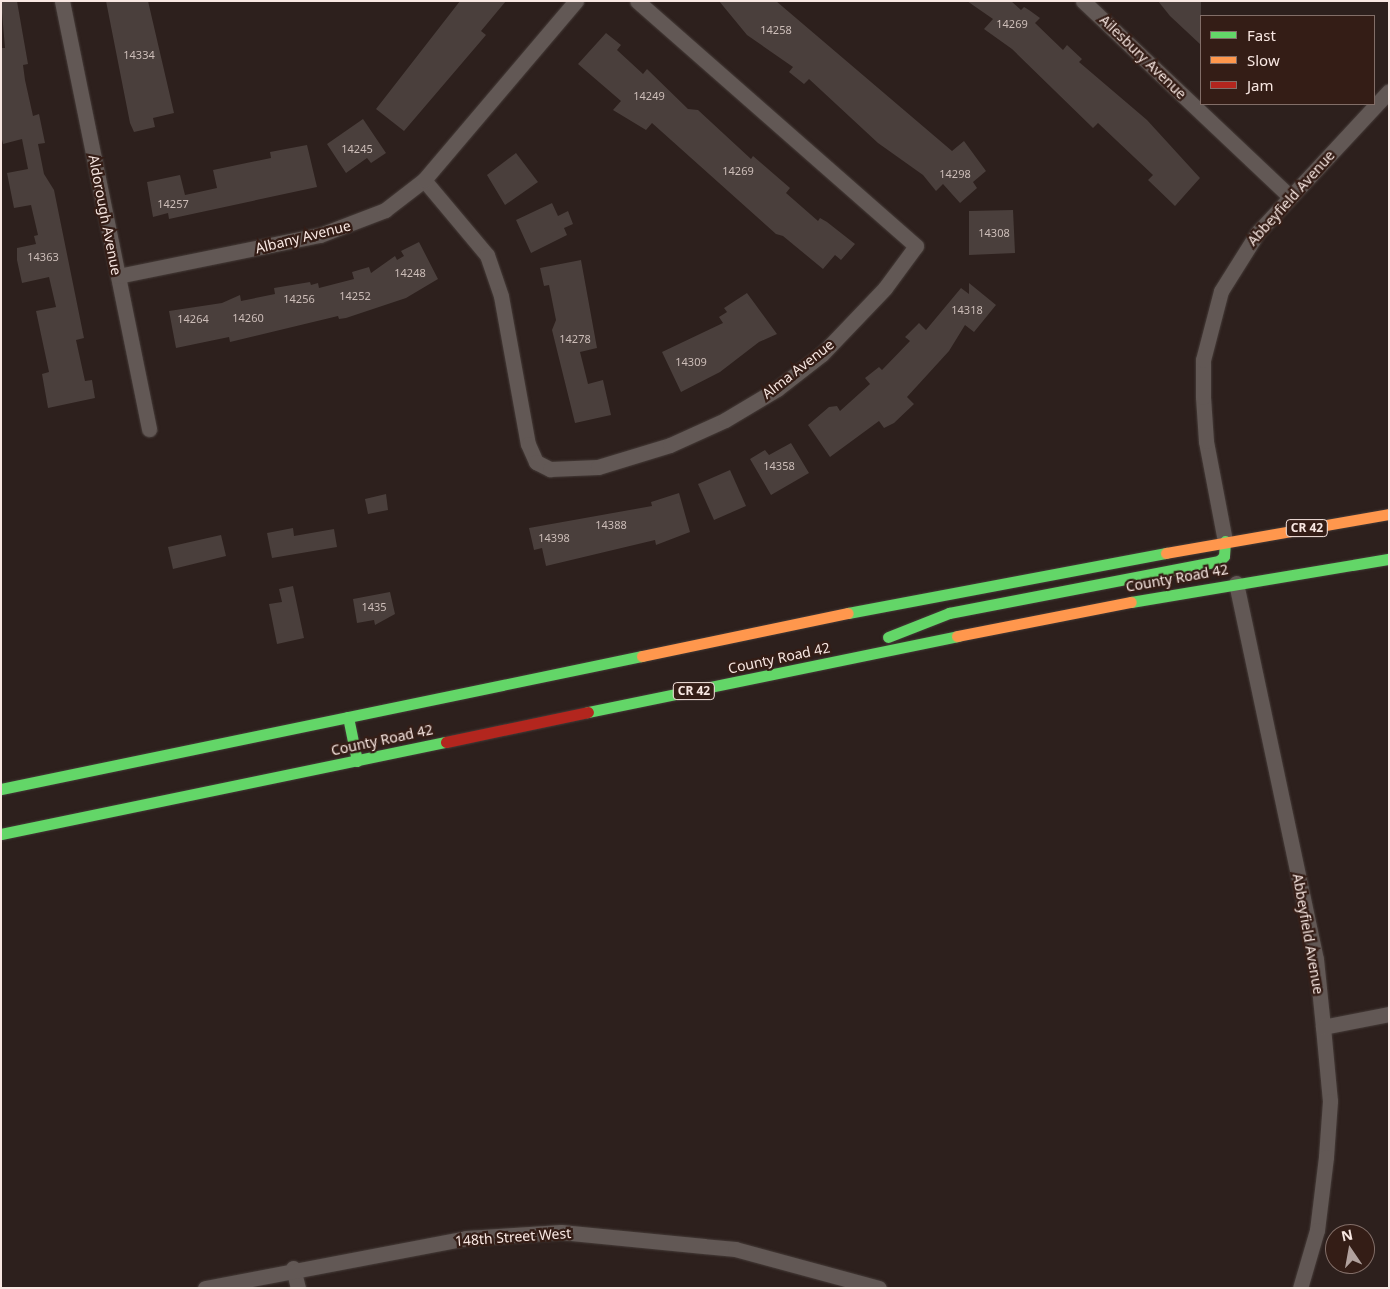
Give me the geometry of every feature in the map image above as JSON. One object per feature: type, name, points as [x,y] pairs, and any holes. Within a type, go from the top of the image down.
[{"type":"highway","name":"County Road 42","points":[[1,789],[1152,553],[1389,514]]},
{"type":"highway","points":[[815,666],[949,613],[1219,561],[1224,556],[1224,541]]},
{"type":"highway","name":"County Road 42","points":[[1,834],[815,666],[1236,583],[1389,559]]},
{"type":"highway","points":[[348,717],[357,760]]},
{"type":"street","name":"Aldorough Avenue","points":[[62,1],[149,429]]},
{"type":"street","name":"Albany Avenue","points":[[118,276],[340,230],[385,210],[424,180],[576,1]]},
{"type":"street","name":"Alma Avenue","points":[[424,180],[487,255],[501,296],[528,444],[536,462],[550,470],[598,467],[670,445],[777,389],[822,354],[885,288],[916,246],[637,1]]},
{"type":"street","name":"Ailesbury Avenue","points":[[1083,1],[1289,196]]},
{"type":"street","name":"Abbeyfield Avenue","points":[[1224,541],[1215,495],[1203,397],[1203,360],[1221,291],[1236,263],[1289,196],[1389,91]]},
{"type":"street","name":"Abbeyfield Avenue","points":[[1236,583],[1316,959],[1330,1101],[1326,1157],[1317,1230],[1300,1288]]},
{"type":"street","points":[[1323,1027],[1389,1014]]},
{"type":"street","name":"148th Street West","points":[[205,1288],[293,1268],[466,1238],[561,1232],[735,1249],[879,1288]]},
{"type":"street","points":[[293,1268],[298,1288]]},
{"type":"building","points":[[1,1],[17,1],[28,64],[23,65],[25,80],[33,116],[39,114],[45,143],[38,144],[44,174],[54,190],[84,338],[76,340],[85,381],[92,380],[95,398],[48,408],[42,374],[49,372],[36,311],[56,307],[49,277],[22,283],[17,260],[17,248],[36,244],[34,236],[38,235],[31,205],[14,208],[7,173],[28,169],[22,139],[3,144],[1,135],[1,48],[5,48]]},
{"type":"building","points":[[106,1],[148,1],[174,113],[153,118],[155,127],[134,132],[130,123]]},
{"type":"building","points":[[460,1],[506,1],[481,31],[486,35],[404,131],[376,109]]},
{"type":"building","points":[[719,1],[776,1],[952,151],[964,141],[986,171],[973,182],[977,188],[960,203],[943,184],[936,191],[923,175],[878,143],[809,79],[804,84],[789,72],[793,67],[747,35]]},
{"type":"building","points":[[967,1],[1011,1],[1021,10],[1024,7],[1040,18],[1035,23],[1063,50],[1067,45],[1082,59],[1079,62],[1147,120],[1200,178],[1175,206],[1148,180],[1153,175],[1098,123],[1093,128],[1012,49],[984,29],[993,19]]},
{"type":"building","points":[[1158,1],[1201,1],[1200,44],[1170,16]]},
{"type":"building","points":[[606,33],[621,45],[617,50],[643,74],[647,69],[688,109],[698,110],[751,159],[753,156],[790,188],[786,193],[818,221],[820,218],[827,222],[855,244],[841,260],[835,255],[823,269],[783,236],[776,234],[652,123],[646,130],[613,110],[621,101],[578,64]]},
{"type":"building","points":[[363,119],[386,153],[371,163],[367,158],[346,173],[327,144]]},
{"type":"building","points":[[307,145],[317,187],[169,219],[168,213],[153,217],[147,182],[180,175],[185,195],[217,188],[213,170],[271,158],[270,152]]},
{"type":"building","points":[[516,153],[538,182],[505,205],[487,175]]},
{"type":"building","points":[[552,203],[558,216],[568,211],[573,224],[564,228],[567,235],[531,253],[516,220]]},
{"type":"building","points":[[1013,210],[1015,253],[969,255],[969,211]]},
{"type":"building","points":[[419,242],[438,279],[406,298],[346,318],[339,319],[338,316],[230,342],[229,337],[176,348],[169,311],[222,303],[240,295],[241,301],[275,294],[274,288],[310,282],[311,285],[318,283],[319,288],[354,279],[352,272],[369,267],[371,273],[395,256],[397,260],[404,256],[401,251]]},
{"type":"building","points":[[581,260],[597,348],[580,352],[588,384],[603,380],[611,415],[575,423],[552,330],[556,320],[549,285],[544,286],[540,268]]},
{"type":"building","points":[[969,283],[996,305],[974,332],[965,325],[949,351],[907,397],[914,404],[894,423],[884,428],[879,421],[830,457],[808,425],[829,407],[837,406],[840,411],[870,384],[865,378],[879,367],[882,370],[910,341],[905,337],[919,323],[926,330],[961,288],[969,294]]},
{"type":"building","points":[[747,293],[777,334],[759,342],[720,372],[681,392],[662,352],[723,323],[719,317],[727,312],[724,308]]},
{"type":"building","points":[[791,443],[809,473],[771,495],[750,459],[765,450],[769,455]]},
{"type":"building","points":[[730,470],[746,506],[714,520],[698,484]]},
{"type":"building","points":[[679,493],[690,532],[656,545],[655,540],[546,566],[542,548],[534,550],[529,528],[652,506],[651,502]]},
{"type":"building","points":[[386,494],[388,510],[368,514],[365,499]]},
{"type":"building","points":[[293,528],[294,536],[334,529],[337,547],[272,558],[267,533]]},
{"type":"building","points":[[221,535],[226,556],[173,569],[168,547]]},
{"type":"building","points":[[293,586],[304,638],[277,644],[269,604],[282,602],[279,589]]},
{"type":"building","points":[[390,592],[395,614],[375,625],[374,620],[357,623],[353,599]]},
{"type":"traffic: fast","points":[[888,637],[949,613],[1219,561],[1224,556],[1225,541]]},
{"type":"traffic: fast","points":[[848,613],[1166,553]]},
{"type":"traffic: fast","points":[[1131,602],[1389,559]]},
{"type":"traffic: fast","points":[[588,712],[957,636]]},
{"type":"traffic: fast","points":[[1,789],[642,656]]},
{"type":"traffic: fast","points":[[348,717],[357,761]]},
{"type":"traffic: fast","points":[[1,834],[446,742]]},
{"type":"traffic: slow","points":[[1166,553],[1389,514]]},
{"type":"traffic: slow","points":[[957,636],[1131,602]]},
{"type":"traffic: slow","points":[[642,656],[848,613]]},
{"type":"traffic: jam","points":[[446,742],[588,712]]}]
